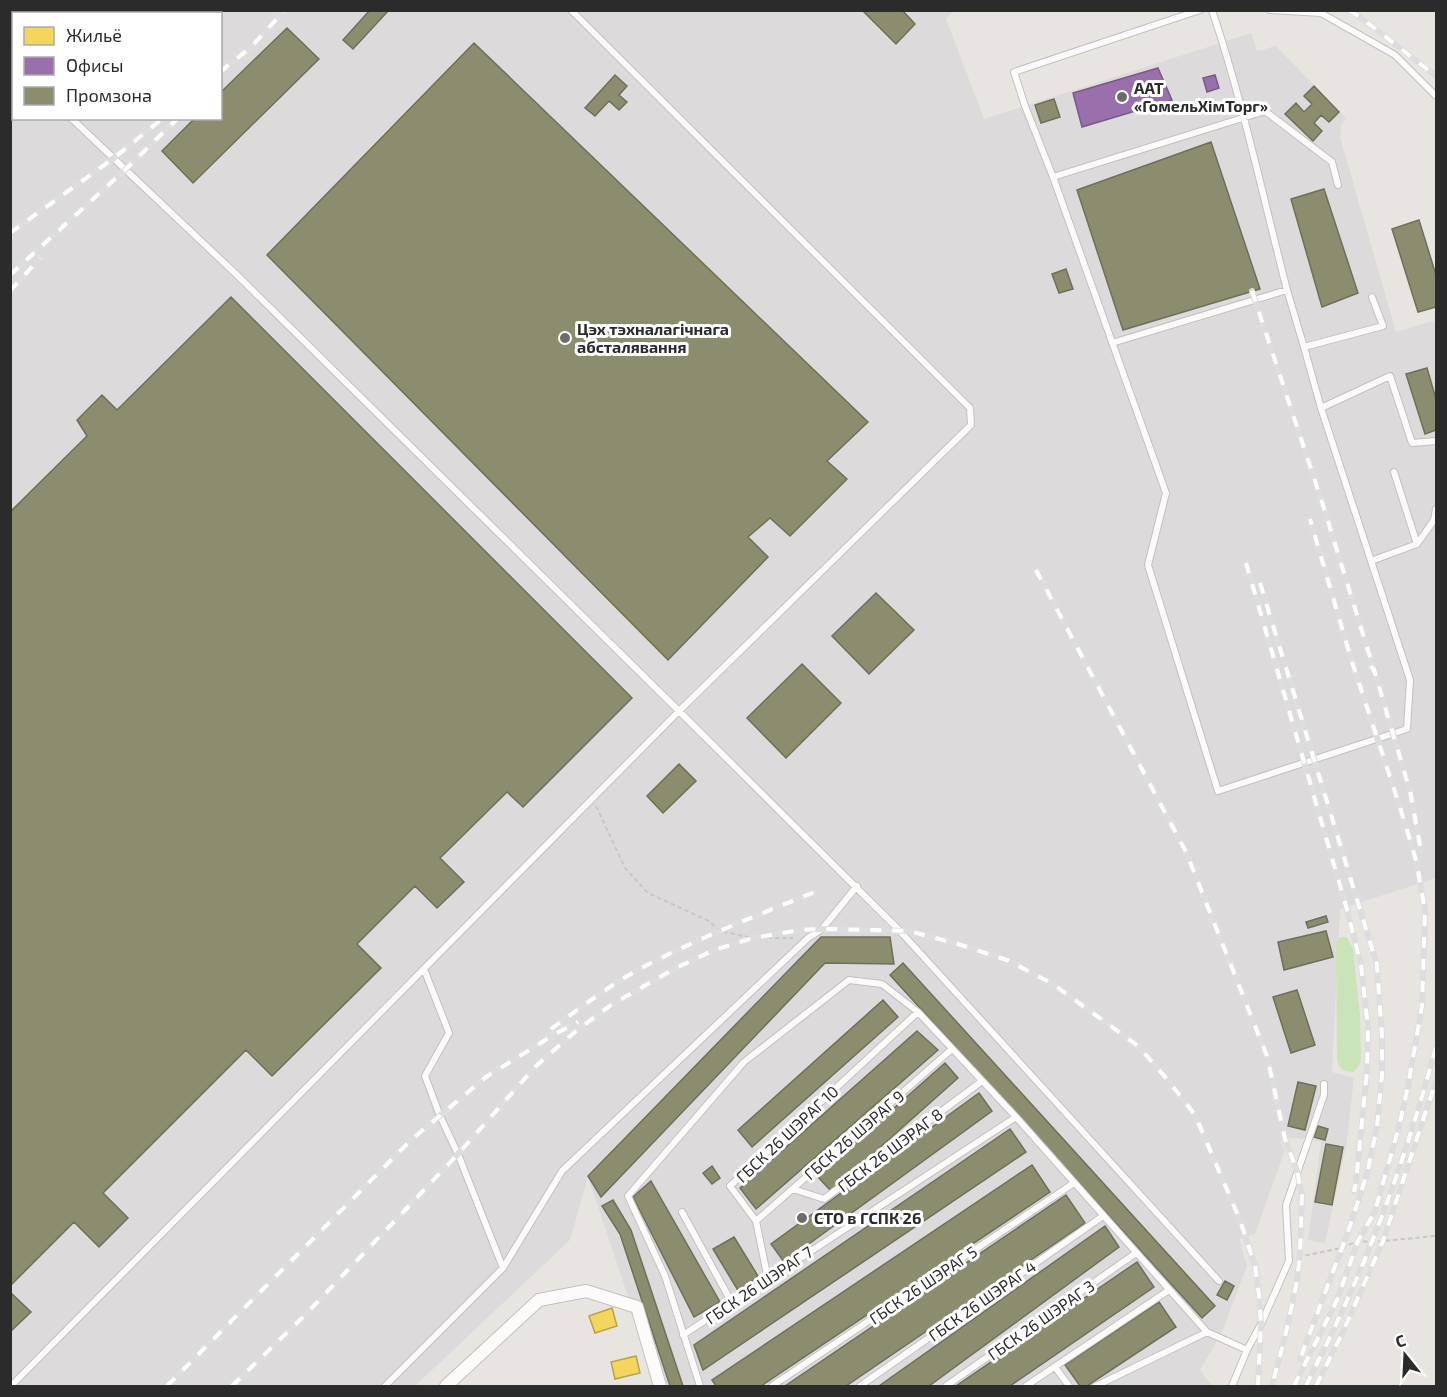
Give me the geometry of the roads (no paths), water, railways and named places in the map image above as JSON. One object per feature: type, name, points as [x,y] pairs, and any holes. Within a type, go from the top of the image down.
[{"type":"street","points":[[446,1386],[539,1300],[586,1291],[637,1307],[660,1386]]},
{"type":"lane","points":[[10,1386],[592,798],[971,424],[970,408],[572,10]]},
{"type":"lane","points":[[1200,10],[1014,72],[1166,493],[1148,565],[1218,791],[1407,729],[1410,680],[1321,408],[1212,10]]},
{"type":"lane","points":[[1270,10],[1321,14],[1395,55],[1437,96]]},
{"type":"lane","points":[[1053,177],[1265,111],[1332,162],[1338,185]]},
{"type":"lane","points":[[73,120],[238,276],[857,886],[1219,1281]]},
{"type":"lane","points":[[1112,343],[1287,290]]},
{"type":"lane","points":[[1304,347],[1383,326],[1372,297]]},
{"type":"lane","points":[[1321,408],[1390,376],[1412,443],[1437,441]]},
{"type":"lane","points":[[1394,472],[1417,544]]},
{"type":"lane","points":[[1371,561],[1417,544],[1434,520],[1437,509]]},
{"type":"lane","points":[[385,1386],[503,1268],[562,1171],[808,938],[822,929],[857,886]]},
{"type":"lane","points":[[424,969],[449,1033],[425,1076],[503,1268]]},
{"type":"lane","points":[[699,1386],[665,1276],[628,1196],[744,1062],[849,980],[882,984],[918,1012],[1016,1117],[1207,1332],[1247,1350]]},
{"type":"lane","name":"ГБСК 26 ШЭРАГ 10","points":[[768,1279],[756,1221],[730,1186],[918,1012]]},
{"type":"lane","name":"ГБСК 26 ШЭРАГ 9","points":[[756,1221],[952,1049]]},
{"type":"lane","name":"ГБСК 26 ШЭРАГ 8","points":[[793,1189],[824,1198],[982,1081]]},
{"type":"lane","points":[[1233,1386],[1247,1350],[1289,1261],[1286,1205],[1324,1095],[1324,1084]]},
{"type":"lane","name":"ГБСК 26 ШЭРАГ 7","points":[[683,1335],[1016,1117]]},
{"type":"lane","name":"ГБСК 26 ШЭРАГ 5","points":[[772,1386],[1074,1183]]},
{"type":"lane","points":[[682,1212],[732,1303]]},
{"type":"lane","name":"ГБСК 26 ШЭРАГ 4","points":[[860,1386],[1103,1216]]},
{"type":"lane","name":"ГБСК 26 ШЭРАГ 3","points":[[946,1386],[1136,1253]]},
{"type":"lane","points":[[1026,1386],[1169,1290]]},
{"type":"lane","points":[[1096,1386],[1207,1332]]},
{"type":"lane","points":[[1054,1367],[1069,1386]]},
{"type":"railway","points":[[222,70],[250,48],[285,10]]},
{"type":"railway","points":[[1349,10],[1436,76]]},
{"type":"railway","points":[[10,233],[114,158],[161,120]]},
{"type":"railway","points":[[10,275],[176,120]]},
{"type":"railway","points":[[10,291],[40,258]]},
{"type":"railway","points":[[1252,291],[1322,502],[1375,673]]},
{"type":"railway","points":[[1294,1386],[1337,1300],[1358,1241],[1375,1211],[1399,1127],[1422,1006],[1425,911],[1416,860],[1352,662],[1310,519]]},
{"type":"railway","points":[[1246,563],[1346,906],[1361,965],[1368,1027],[1367,1071],[1354,1192]]},
{"type":"railway","points":[[1036,570],[1186,852],[1267,1056],[1285,1139],[1297,1171],[1302,1195],[1300,1256],[1296,1286],[1272,1386]]},
{"type":"railway","points":[[1260,583],[1377,965],[1382,1036],[1382,1074],[1377,1127],[1367,1174],[1348,1232],[1300,1359]]},
{"type":"railway","points":[[1371,666],[1410,791],[1421,851]]},
{"type":"railway","points":[[551,1029],[612,986],[651,963],[712,934],[815,892]]},
{"type":"railway","points":[[232,1386],[302,1318],[407,1208],[535,1067],[576,1031],[611,1005],[674,969],[714,950],[753,938],[800,930],[822,929],[909,931],[1007,960],[1053,984],[1138,1046],[1195,1115],[1240,1220],[1255,1266],[1259,1295],[1261,1324],[1258,1386]]},
{"type":"railway","points":[[167,1386],[411,1140],[486,1077],[578,1022]]},
{"type":"railway","points":[[1306,1386],[1353,1287],[1380,1220],[1405,1151],[1436,1047]]},
{"type":"railway","points":[[1316,1386],[1383,1241],[1436,1081]]},
{"type":"place","name":"ААТ «ГомельХімТорг»","points":[[1122,97]]},
{"type":"place","name":"Цэх тэхналагічнага абсталявання","points":[[565,338]]},
{"type":"place","name":"СТО в ГСПК 26","points":[[802,1218]]}]
